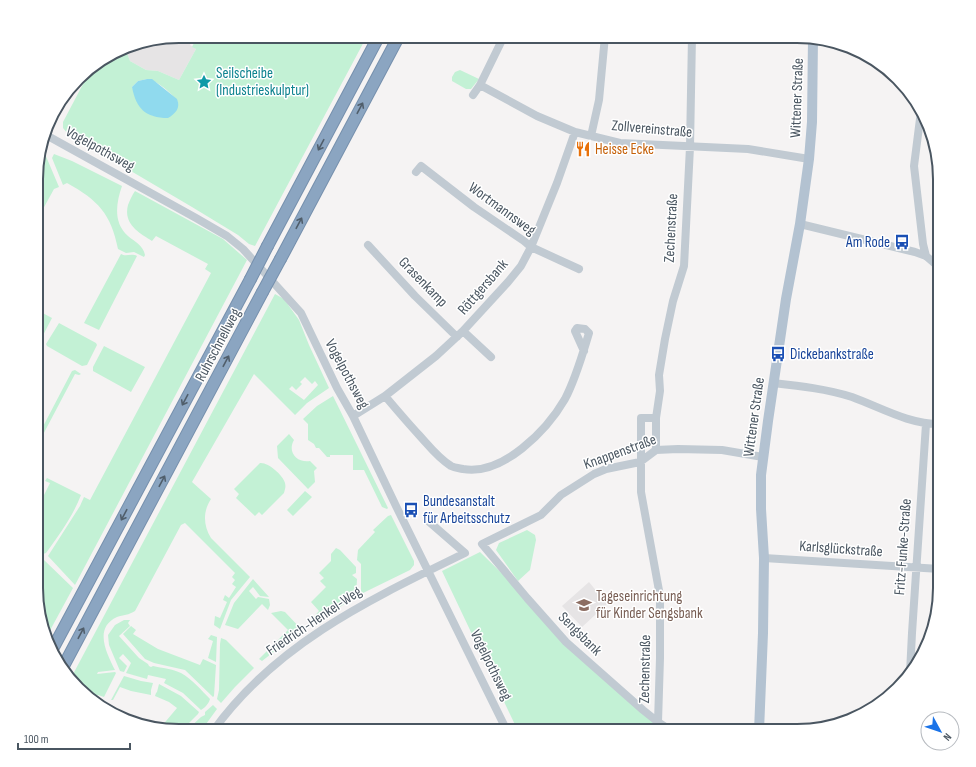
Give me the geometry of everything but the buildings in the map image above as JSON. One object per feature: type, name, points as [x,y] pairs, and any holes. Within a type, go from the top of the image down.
[{"type":"highway","name":"Ruhrschnellweg","points":[[55,644],[375,43]]},
{"type":"highway","name":"Ruhrschnellweg","points":[[66,662],[395,43]]},
{"type":"main road","name":"Wittener Straße","points":[[759,724],[764,558],[760,494],[763,457],[773,383],[786,299],[800,224],[809,159],[814,44]]},
{"type":"street","points":[[473,95],[480,85],[501,43]]},
{"type":"street","points":[[592,136],[599,100],[604,43]]},
{"type":"street","name":"Zechenstraße","points":[[656,450],[656,418],[660,391],[659,374],[665,339],[684,266],[690,147],[692,43]]},
{"type":"street","name":"Zollvereinstraße","points":[[480,85],[537,116],[575,132],[620,143],[748,150],[809,159]]},
{"type":"street","points":[[920,122],[914,166],[926,256]]},
{"type":"street","name":"Röttgersbank","points":[[353,416],[385,396],[436,356],[460,334],[508,282],[520,266],[531,247],[557,183],[575,132]]},
{"type":"street","name":"Vogelpothsweg","points":[[49,138],[227,236],[243,249],[301,314],[337,388],[353,416],[505,724]]},
{"type":"street","name":"Wortmannsweg","points":[[416,172],[421,166],[474,207],[531,247],[579,269]]},
{"type":"street","points":[[800,224],[899,247],[926,256],[933,262]]},
{"type":"street","name":"Grasenkamp","points":[[368,245],[415,296],[460,334],[491,357]]},
{"type":"street","points":[[385,396],[439,458],[453,467],[470,470],[484,469],[500,463],[532,441],[551,419],[564,399],[578,372],[584,351]]},
{"type":"street","points":[[773,383],[811,388],[852,397],[895,415],[926,424],[933,424]]},
{"type":"street","name":"Zechenstraße","points":[[656,418],[641,418],[640,462],[641,492],[660,596],[658,722]]},
{"type":"street","name":"Fritz-Funke-Straße","points":[[911,662],[926,424]]},
{"type":"street","name":"Knappenstraße","points":[[482,544],[542,516],[561,495],[594,474],[606,469],[640,462],[656,450],[678,448],[722,450],[763,457]]},
{"type":"street","points":[[427,520],[465,553],[429,571]]},
{"type":"street","name":"Sengsbank","points":[[482,544],[566,642],[609,681],[661,724]]},
{"type":"street","name":"Karlsglückstraße","points":[[764,558],[933,569]]},
{"type":"street","name":"Friedrich-Henkel-Weg","points":[[218,724],[226,713],[246,692],[287,653],[369,600],[429,571]]},
{"type":"shaded area","points":[[191,43],[190,45],[196,49],[179,80],[158,71],[146,70],[130,61],[127,53],[161,44]]},
{"type":"shaded area","name":"Tageseinrichtung für Kinder Sengsbank","points":[[589,582],[607,604],[582,627],[562,606]]},
{"type":"green space","points":[[194,43],[363,43],[255,246],[249,244],[238,235],[192,207],[68,134],[63,128],[63,122],[84,82],[96,71],[111,61],[127,53],[130,61],[146,70],[158,71],[179,80],[196,49],[192,47]],"holes":[[[147,79],[160,84],[169,92],[178,103],[154,116],[143,110],[132,87],[138,81]]]},
{"type":"green space","points":[[460,70],[479,79],[471,89],[466,89],[452,81],[452,77],[455,72]]},
{"type":"green space","points":[[54,154],[72,161],[122,186],[117,206],[118,219],[123,231],[142,249],[145,255],[144,257],[134,252],[126,253],[118,249],[111,226],[102,209],[78,189],[67,183],[63,185],[52,158]]},
{"type":"green space","points":[[45,155],[59,187],[54,189],[43,209],[43,179]]},
{"type":"green space","points":[[135,191],[223,239],[247,260],[75,585],[48,556],[80,506],[84,497],[90,500],[211,273],[205,269],[208,264],[156,236],[152,241],[133,227],[128,218],[127,212],[128,205]]},
{"type":"green space","points":[[121,254],[137,256],[99,330],[84,323]]},
{"type":"green space","points":[[275,294],[284,299],[299,320],[329,388],[307,403],[295,415],[254,374],[192,482],[211,499],[206,508],[205,523],[211,538],[250,577],[231,600],[220,629],[214,625],[215,616],[220,618],[227,602],[223,600],[225,595],[229,598],[236,587],[232,584],[235,580],[232,577],[235,573],[185,523],[181,525],[135,611],[117,617],[105,628],[104,642],[115,670],[98,672],[97,674],[116,673],[104,697],[97,696],[89,690],[73,674]],"holes":[[[305,377],[312,384],[315,381],[318,385],[304,400],[289,389],[292,386],[296,390],[302,384],[300,382]]]},
{"type":"green space","points":[[43,313],[52,318],[43,335]]},
{"type":"green space","points":[[59,323],[96,343],[97,345],[87,365],[82,366],[47,346],[46,344]]},
{"type":"green space","points":[[104,346],[145,367],[131,392],[93,371],[93,367]]},
{"type":"green space","points":[[75,370],[81,374],[75,374],[43,435],[43,427],[72,371]]},
{"type":"green space","points":[[333,396],[388,508],[387,509],[382,507],[364,470],[353,470],[353,455],[330,455],[330,457],[327,457],[319,448],[316,448],[314,444],[308,440],[308,424],[303,419],[317,406]]},
{"type":"green space","points":[[289,434],[294,440],[292,449],[294,456],[301,460],[310,461],[317,468],[314,471],[315,482],[308,489],[278,458],[277,446]]},
{"type":"green space","points":[[260,463],[271,467],[278,473],[284,480],[285,487],[284,493],[262,515],[259,512],[255,516],[236,498],[239,494],[234,489]]},
{"type":"green space","points":[[47,478],[81,495],[65,525],[46,553],[43,554],[43,497],[50,483],[45,481]]},
{"type":"green space","points":[[305,491],[312,497],[293,516],[287,510]]},
{"type":"green space","points":[[391,515],[414,561],[414,565],[410,570],[363,593],[361,591],[361,564],[357,560],[358,550],[375,532],[373,530]]},
{"type":"green space","points":[[527,530],[535,535],[536,540],[530,570],[518,581],[496,550],[499,543]]},
{"type":"green space","points":[[336,548],[340,550],[356,567],[356,573],[352,575],[357,579],[356,597],[312,624],[309,622],[319,611],[311,602],[326,587],[320,581],[324,578],[319,573],[331,561],[331,554]]},
{"type":"green space","points":[[480,552],[527,598],[566,642],[658,722],[656,724],[515,724],[442,571]]},
{"type":"green space","points":[[43,559],[73,588],[50,630],[43,597]]},
{"type":"green space","points":[[253,579],[269,597],[260,596],[253,587],[249,591],[256,599],[258,597],[269,599],[270,605],[268,610],[262,604],[238,629],[225,625],[234,603]]},
{"type":"green space","points":[[281,611],[285,612],[302,630],[262,661],[259,659],[288,630],[271,613]]},
{"type":"green space","points":[[124,620],[130,620],[128,623],[130,626],[119,636],[139,658],[151,667],[153,666],[175,670],[189,678],[210,699],[204,708],[201,710],[183,693],[164,683],[166,679],[148,675],[147,679],[126,673],[131,663],[123,654],[119,658],[127,666],[124,672],[120,671],[109,645],[108,635],[115,625]]},
{"type":"green space","points":[[131,626],[136,630],[133,634],[158,649],[200,665],[203,659],[216,665],[214,696],[213,697],[185,670],[154,663],[145,659],[123,634]]},
{"type":"green space","points":[[211,635],[217,637],[216,662],[208,658],[213,641],[208,639]]},
{"type":"green space","points":[[221,638],[226,640],[254,668],[221,703],[217,699],[219,690]]},
{"type":"green space","points":[[124,676],[153,683],[151,695],[120,687],[113,700],[111,700]]},
{"type":"green space","points":[[159,684],[181,696],[199,712],[198,714],[188,724],[164,723],[177,708],[169,702],[155,696]]},
{"type":"green space","points":[[213,705],[217,709],[206,724],[194,724],[205,715],[205,712]]},
{"type":"water","points":[[152,79],[177,99],[178,108],[173,115],[168,118],[160,118],[148,114],[139,106],[132,87],[138,81]]},
{"type":"place","name":"Seilscheibe (Industrieskulptur)","points":[[204,82]]},
{"type":"place","name":"Heisse Ecke","points":[[583,149]]},
{"type":"place","name":"Am Rode","points":[[902,242]]},
{"type":"place","name":"Dickebankstraße","points":[[778,354]]},
{"type":"place","name":"Bundesanstalt für Arbeitsschutz","points":[[411,510]]},
{"type":"place","name":"Tageseinrichtung für Kinder Sengsbank","points":[[584,605]]}]
